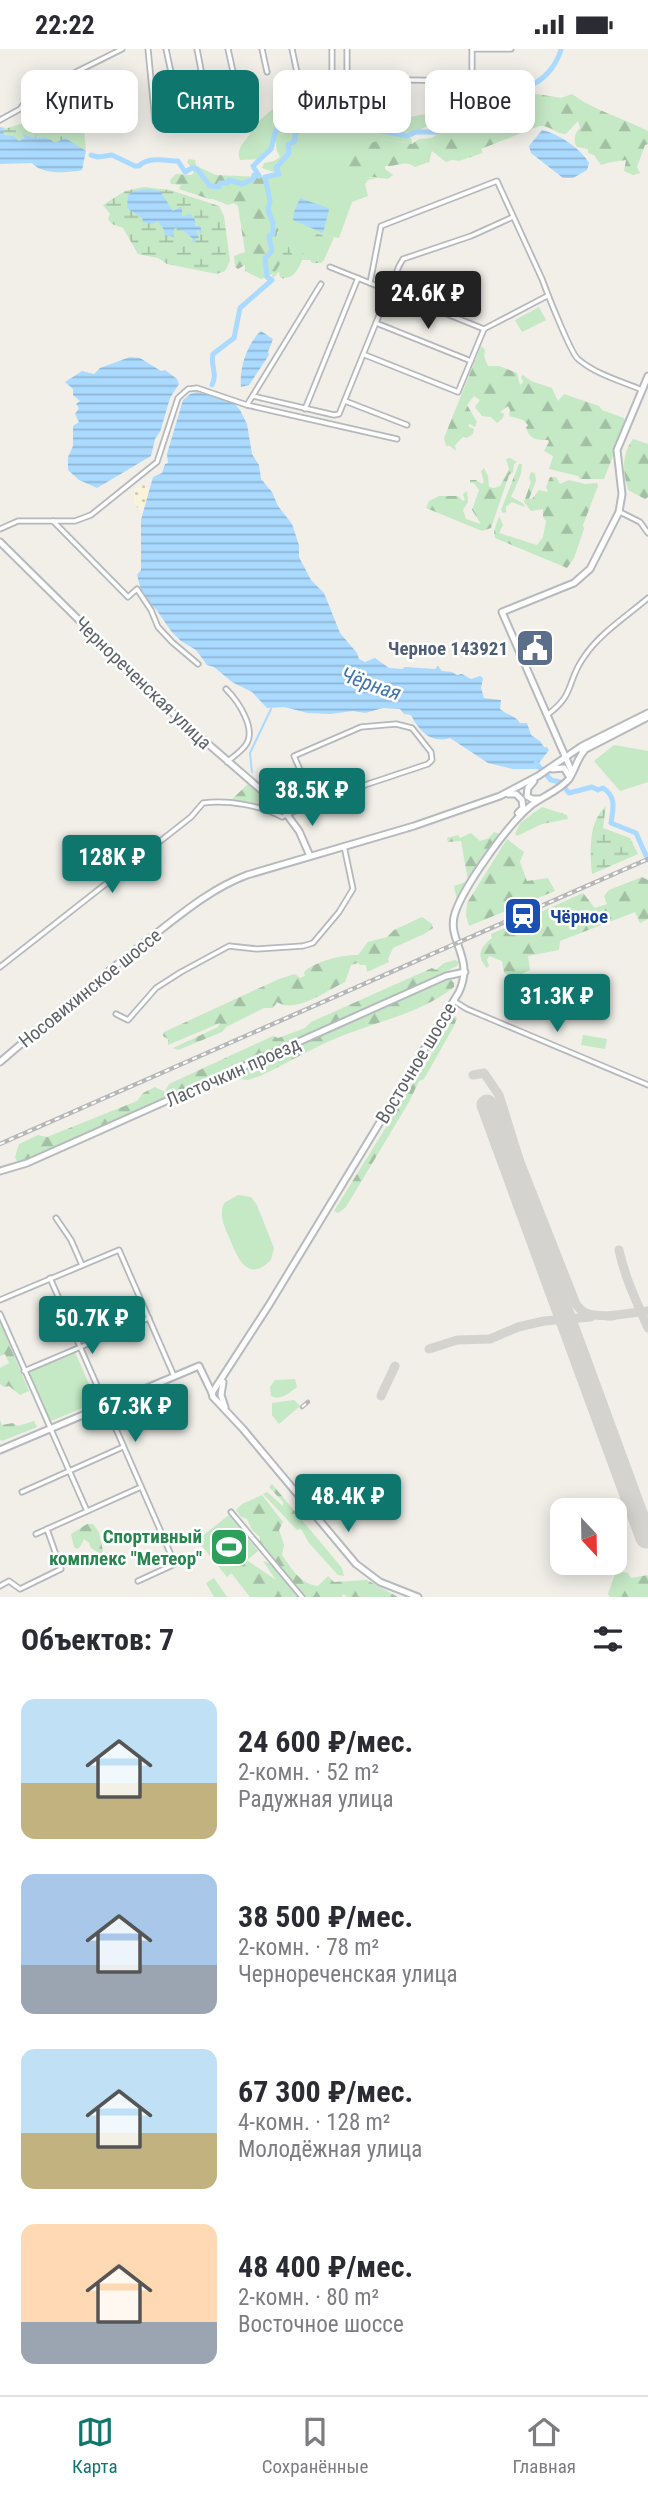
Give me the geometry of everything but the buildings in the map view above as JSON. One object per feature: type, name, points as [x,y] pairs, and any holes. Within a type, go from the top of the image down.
[{"type":"main road","points":[[572,773],[502,612],[574,583],[584,576],[619,512],[622,494],[618,450],[648,376]]},
{"type":"main road","name":"Чернореченская улица","points":[[0,542],[166,707],[278,803],[293,822],[310,856]]},
{"type":"main road","name":"Носовихинское шоссе","points":[[0,1062],[114,966],[206,895],[227,883],[433,821],[505,794],[583,748],[648,715]]},
{"type":"main road","points":[[561,745],[571,749],[583,748]]},
{"type":"main road","points":[[549,769],[559,758],[561,745]]},
{"type":"main road","name":"Восточное шоссе","points":[[213,1394],[462,986],[464,958],[453,927],[461,899],[508,829],[540,799],[566,782],[583,748]]},
{"type":"main road","points":[[549,769],[566,770],[569,775],[566,782]]},
{"type":"main road","points":[[538,776],[528,788],[527,794],[530,798],[540,799]]},
{"type":"main road","points":[[505,794],[516,794],[524,803],[508,829]]},
{"type":"main road","name":"Ласточкин проезд","points":[[0,1171],[22,1165],[87,1137],[446,976],[465,972]]},
{"type":"main road","points":[[446,976],[454,977],[462,986]]},
{"type":"main road","points":[[0,1450],[199,1366],[213,1394],[356,1564],[380,1582],[418,1597]]},
{"type":"main road","name":"Восточное шоссе","points":[[221,1395],[225,1376]]},
{"type":"main road","points":[[213,1394],[218,1399],[221,1395],[233,1418]]},
{"type":"street","points":[[0,120],[20,109],[30,95],[122,49]]},
{"type":"street","points":[[148,49],[152,90]]},
{"type":"street","points":[[166,49],[171,70]]},
{"type":"street","points":[[197,49],[201,70]]},
{"type":"street","points":[[228,49],[233,70]]},
{"type":"street","points":[[262,49],[267,72]]},
{"type":"street","points":[[292,49],[296,70]]},
{"type":"street","points":[[332,49],[332,70]]},
{"type":"street","points":[[347,49],[347,79],[472,81],[472,49],[511,49]]},
{"type":"street","points":[[370,283],[381,226],[496,181],[578,359],[599,372],[642,390]]},
{"type":"street","points":[[253,396],[337,415],[364,355],[398,266],[407,257],[471,236],[513,217]]},
{"type":"street","points":[[330,267],[484,329]]},
{"type":"street","points":[[305,409],[358,278]]},
{"type":"street","points":[[247,405],[321,284]]},
{"type":"street","points":[[364,355],[458,393],[484,329],[547,296]]},
{"type":"street","points":[[376,323],[471,361]]},
{"type":"street","points":[[0,529],[18,521],[75,521],[91,515],[153,465],[161,455],[178,398],[184,391],[197,388],[247,405],[397,439]]},
{"type":"street","points":[[345,401],[407,425]]},
{"type":"street","points":[[619,512],[640,521],[648,533]]},
{"type":"street","points":[[53,521],[128,597],[137,589],[158,627],[198,664]]},
{"type":"street","points":[[547,715],[567,697],[578,665],[588,651],[648,599]]},
{"type":"street","points":[[226,689],[243,713],[248,737],[247,744],[227,762]]},
{"type":"street","points":[[0,967],[191,817],[203,803],[219,802],[285,815],[314,802],[428,765],[432,760],[431,752],[412,728],[396,725],[361,727],[294,755],[314,802]]},
{"type":"street","points":[[116,1014],[128,1020],[156,988],[229,946],[257,949],[313,943],[339,912],[353,889],[344,846]]},
{"type":"street","points":[[454,1001],[467,1010],[648,1085]]},
{"type":"street","points":[[56,1219],[71,1240],[82,1265]]},
{"type":"street","points":[[0,1300],[119,1250],[174,1376]]},
{"type":"street","points":[[50,1278],[175,1564],[138,1581]]},
{"type":"street","points":[[0,1314],[87,1511]]},
{"type":"street","points":[[24,1371],[149,1318]]},
{"type":"street","points":[[22,1493],[123,1447]]},
{"type":"street","points":[[36,1534],[141,1487]]},
{"type":"street","points":[[232,1512],[302,1597]]},
{"type":"street","points":[[0,1586],[9,1581],[20,1589],[61,1569],[47,1529]]},
{"type":"green space","points":[[535,94],[561,98],[572,94],[648,131],[648,144],[645,145],[637,167],[640,173],[633,175],[624,171],[626,160],[601,165],[594,155],[588,153],[588,149],[577,147],[576,132],[580,128],[578,121],[566,134],[539,126],[535,128]]},
{"type":"green space","points":[[273,109],[273,133],[404,133],[402,138],[411,138],[412,144],[384,139],[358,150],[361,177],[376,178],[365,184],[368,196],[352,202],[339,238],[317,234],[312,239],[298,269],[288,278],[280,277],[279,271],[272,276],[276,269],[279,230],[270,211],[265,177],[279,174],[262,168],[264,163],[280,157],[275,138],[271,149],[261,159],[240,160],[239,156],[242,145],[251,133],[259,133],[259,121]]},
{"type":"green space","points":[[425,115],[425,127],[411,132],[411,117]]},
{"type":"green space","points":[[21,124],[21,133],[84,133],[86,151],[68,141],[55,144],[47,140],[36,140],[36,135],[34,138],[19,141],[2,133],[2,130]]},
{"type":"green space","points":[[438,133],[521,133],[481,149],[483,153],[459,161],[446,162],[432,151],[429,162],[415,167],[404,163],[385,166],[393,175],[388,179],[354,178],[344,167],[344,154],[351,148],[365,149],[367,144],[384,139],[412,144],[419,139],[432,138]]},
{"type":"green space","points":[[189,159],[195,160],[196,166],[216,175],[265,177],[270,201],[268,210],[279,230],[277,233],[282,255],[275,272],[261,279],[245,271],[245,265],[238,269],[235,267],[234,256],[245,252],[238,206],[209,199],[179,189],[181,185],[171,184],[170,180],[176,174],[192,175],[194,171],[187,162]]},
{"type":"green space","points":[[144,187],[170,190],[219,206],[224,216],[230,261],[225,271],[217,274],[167,264],[158,258],[138,254],[123,228],[112,224],[108,219],[110,214],[103,205],[125,191]]},
{"type":"green space","points":[[279,232],[285,242],[291,243],[288,246],[293,256],[290,265],[282,268],[284,279],[280,277],[279,271],[272,276],[283,256],[276,236]]},
{"type":"green space","points":[[317,234],[334,237],[324,260],[321,263],[312,263],[310,260],[302,260],[304,257],[301,255],[306,250],[307,242]]},
{"type":"green space","points":[[539,307],[546,320],[522,332],[515,320]]},
{"type":"green space","points":[[481,346],[485,350],[484,357],[488,366],[499,366],[517,373],[520,385],[523,375],[531,381],[552,388],[558,401],[564,394],[624,418],[626,423],[604,479],[580,479],[578,476],[549,469],[553,456],[544,451],[548,440],[532,437],[523,420],[509,416],[508,406],[500,412],[504,414],[503,418],[497,423],[491,417],[482,416],[475,407],[480,400],[474,396],[467,405],[477,422],[475,427],[470,424],[468,426],[474,429],[473,434],[467,438],[463,437],[455,445],[456,451],[446,446],[444,438]]},
{"type":"green space","points":[[633,439],[648,444],[648,497],[645,499],[628,490],[626,483],[625,458]]},
{"type":"green space","points":[[506,459],[517,462],[509,475],[491,528],[482,531],[426,508],[429,501],[439,496],[458,496],[463,501],[463,494],[467,491],[468,502],[463,510],[466,519],[481,524],[472,510],[479,490],[470,480],[482,484],[484,482],[481,471],[484,468],[489,487],[500,486],[509,469]]},
{"type":"green space","points":[[519,464],[522,464],[521,474],[511,497],[525,507],[512,502],[503,513],[501,510]]},
{"type":"green space","points":[[531,472],[535,473],[536,481],[529,499],[539,490],[548,492],[546,487],[550,477],[556,477],[560,484],[569,480],[585,484],[597,483],[574,558],[567,568],[495,538],[494,531],[499,516],[503,525],[499,533],[537,545],[543,537],[546,521],[543,509],[531,511],[524,502],[531,482]]},
{"type":"green space","points":[[614,745],[648,751],[648,782],[620,791],[594,761]]},
{"type":"green space","points":[[249,783],[265,796],[262,805],[229,802]]},
{"type":"green space","points":[[606,806],[603,828],[630,838],[638,854],[592,874],[593,829]]},
{"type":"green space","points":[[542,807],[567,815],[568,819],[542,824],[517,836],[515,834],[520,823]]},
{"type":"green space","points":[[494,832],[502,835],[457,901],[454,886],[468,881],[461,841],[448,842],[447,838],[458,835],[460,838],[471,833],[480,841],[489,838]]},
{"type":"green space","points":[[507,839],[524,852],[520,862],[527,881],[548,878],[555,891],[469,926],[467,903]]},
{"type":"green space","points":[[642,877],[648,880],[648,919],[640,923],[635,912],[560,941],[559,950],[528,956],[530,970],[513,978],[504,973],[502,961],[489,956],[489,966],[487,968],[483,964],[480,955],[485,944],[492,938],[491,934],[583,893],[595,908],[607,904],[604,896],[609,890]]},
{"type":"green space","points":[[422,917],[432,924],[433,928],[393,948],[389,962],[367,972],[366,965],[351,965],[345,982],[311,1000],[293,1005],[277,1002],[273,1008],[264,1008],[226,1027],[222,1032],[178,1050],[173,1048],[218,1027],[220,1023],[168,1045],[168,1039],[163,1036],[164,1032],[279,979],[295,974],[300,978],[305,976],[304,972],[309,968],[322,962],[358,955],[368,942],[387,937],[394,930]]},
{"type":"green space","points":[[455,960],[459,962],[457,966],[430,979],[23,1161],[17,1161],[15,1157],[19,1144],[38,1135],[47,1137],[137,1101],[143,1093],[155,1087],[165,1092],[169,1084],[273,1036],[278,1038],[305,1028],[311,1022]]},
{"type":"green space","points":[[447,980],[454,983],[454,987],[429,1003],[333,1039],[260,1076],[248,1080],[239,1079],[241,1071]]},
{"type":"green space","points":[[455,1016],[457,1018],[454,1026],[424,1079],[419,1081],[346,1207],[338,1213],[334,1211]]},
{"type":"green space","points":[[583,1035],[607,1039],[605,1049],[581,1045]]},
{"type":"green space","points":[[238,1195],[251,1197],[257,1205],[274,1248],[271,1260],[257,1269],[251,1269],[241,1262],[223,1223],[224,1203]]},
{"type":"green space","points":[[0,1322],[29,1391],[20,1395],[9,1386],[0,1384],[0,1368],[9,1363],[5,1354],[0,1356]]},
{"type":"green space","points":[[75,1352],[97,1402],[48,1420],[29,1372]]},
{"type":"green space","points":[[295,1379],[297,1387],[291,1392],[282,1397],[271,1396],[270,1387],[275,1380]]},
{"type":"green space","points":[[294,1400],[300,1406],[279,1424],[272,1415],[272,1403]]},
{"type":"green space","points":[[0,1420],[2,1425],[13,1423],[18,1426],[34,1421],[37,1427],[2,1441]]},
{"type":"green space","points":[[272,1484],[342,1568],[344,1576],[338,1575],[309,1543],[301,1529],[297,1530],[263,1494],[267,1492],[283,1506],[283,1502],[269,1487]]},
{"type":"green space","points":[[262,1495],[283,1522],[279,1530],[284,1545],[282,1555],[301,1579],[318,1586],[328,1576],[334,1582],[367,1580],[398,1597],[348,1597],[343,1594],[342,1597],[250,1597],[228,1569],[248,1561],[276,1580],[263,1561],[275,1565],[260,1544],[260,1537],[252,1530],[247,1519],[241,1517],[236,1510],[242,1504]]},
{"type":"green space","name":"Спортивный комплекс \"Метеор\"","points":[[229,1515],[258,1551],[227,1577],[197,1540]]},
{"type":"green space","points":[[87,1524],[93,1524],[99,1532],[103,1551],[101,1554],[91,1548],[84,1539],[80,1547],[74,1547],[71,1534]]},
{"type":"green space","points":[[628,1573],[631,1578],[648,1575],[648,1597],[610,1597],[608,1594],[615,1575]]},
{"type":"green space","points":[[214,1578],[227,1597],[214,1597],[206,1583]]},
{"type":"sand","points":[[144,485],[149,491],[145,509],[140,510],[134,504],[134,489]]},
{"type":"water","points":[[0,127],[6,128],[2,130],[5,135],[14,136],[19,141],[24,138],[23,134],[34,138],[36,133],[37,139],[47,138],[55,143],[65,138],[86,151],[82,170],[70,172],[42,170],[32,163],[0,164]]},
{"type":"water","points":[[542,130],[575,147],[589,163],[587,170],[573,178],[563,178],[531,153],[529,146]]},
{"type":"water","points":[[134,191],[160,191],[173,211],[182,206],[182,216],[191,214],[195,226],[200,226],[202,232],[199,234],[200,231],[196,230],[199,238],[196,238],[196,242],[192,242],[193,239],[184,231],[176,228],[174,237],[165,235],[158,221],[151,224],[143,222],[142,218],[127,208],[128,195]]},
{"type":"water","points":[[300,198],[328,208],[323,233],[293,220]]},
{"type":"water","points":[[261,331],[273,339],[269,355],[249,385],[241,387],[245,357]]},
{"type":"water","points":[[130,357],[140,358],[161,371],[165,370],[177,379],[179,384],[170,398],[151,456],[97,488],[79,480],[68,470],[68,457],[73,446],[73,426],[79,422],[75,414],[79,408],[76,404],[80,401],[65,382],[82,371],[94,374],[100,368]]},
{"type":"water","points":[[197,392],[235,404],[240,410],[247,424],[252,454],[259,465],[261,479],[292,524],[299,545],[299,557],[311,580],[324,593],[340,633],[359,659],[365,662],[375,658],[389,668],[435,669],[438,666],[442,671],[462,674],[471,679],[480,676],[483,678],[481,688],[484,698],[501,700],[500,709],[520,723],[527,723],[531,735],[549,750],[539,763],[541,769],[513,769],[488,763],[450,738],[437,739],[426,735],[411,715],[404,714],[400,709],[383,708],[365,713],[353,711],[330,714],[308,713],[284,707],[267,708],[252,692],[207,665],[196,650],[171,631],[156,609],[143,598],[137,575],[141,570],[141,520],[153,477],[162,473],[168,463],[167,454],[183,400]]},
{"type":"waterway","name":"Чёрная","points":[[212,385],[213,354],[234,338],[240,308],[272,280],[267,277],[265,258],[272,251],[269,236],[273,234],[265,177],[279,174],[276,168],[289,153],[288,145],[295,141],[295,134],[301,128],[308,129],[316,125],[316,106],[337,105],[345,125],[350,130],[366,128],[407,136],[416,132],[437,132],[474,101],[517,76],[535,83],[544,77],[561,49]]},
{"type":"waterway","points":[[259,176],[253,166],[271,149],[275,133]]},
{"type":"waterway","points":[[91,155],[112,155],[135,166],[152,160],[178,161],[185,172],[192,168],[197,169],[210,186],[219,187],[220,183],[227,183],[229,180],[242,184],[253,179],[254,175],[259,176]]},
{"type":"waterway","points":[[252,772],[250,753],[271,709]]},
{"type":"waterway","name":"Чёрная","points":[[536,763],[551,780],[560,782],[569,793],[592,787],[598,790],[603,788],[610,795],[613,804],[611,823],[636,833],[648,860]]},
{"type":"taxiway","points":[[473,1075],[484,1073],[499,1095],[520,1162],[576,1304],[588,1314],[613,1316]]},
{"type":"taxiway","points":[[619,1250],[648,1328]]},
{"type":"taxiway","points":[[608,1316],[648,1311]]},
{"type":"taxiway","points":[[429,1349],[457,1340],[490,1339],[518,1327],[544,1321],[591,1317]]},
{"type":"taxiway","points":[[381,1396],[395,1366]]},
{"type":"runway","points":[[487,1105],[646,1538]]},
{"type":"railway","points":[[0,1144],[648,859]]},
{"type":"railway","points":[[302,1407],[308,1402]]},
{"type":"place","name":"Черное 143921","points":[[535,648]]},
{"type":"place","name":"Чёрное","points":[[523,916]]},
{"type":"place","name":"Спортивный комплекс \"Метеор\"","points":[[229,1547]]}]
